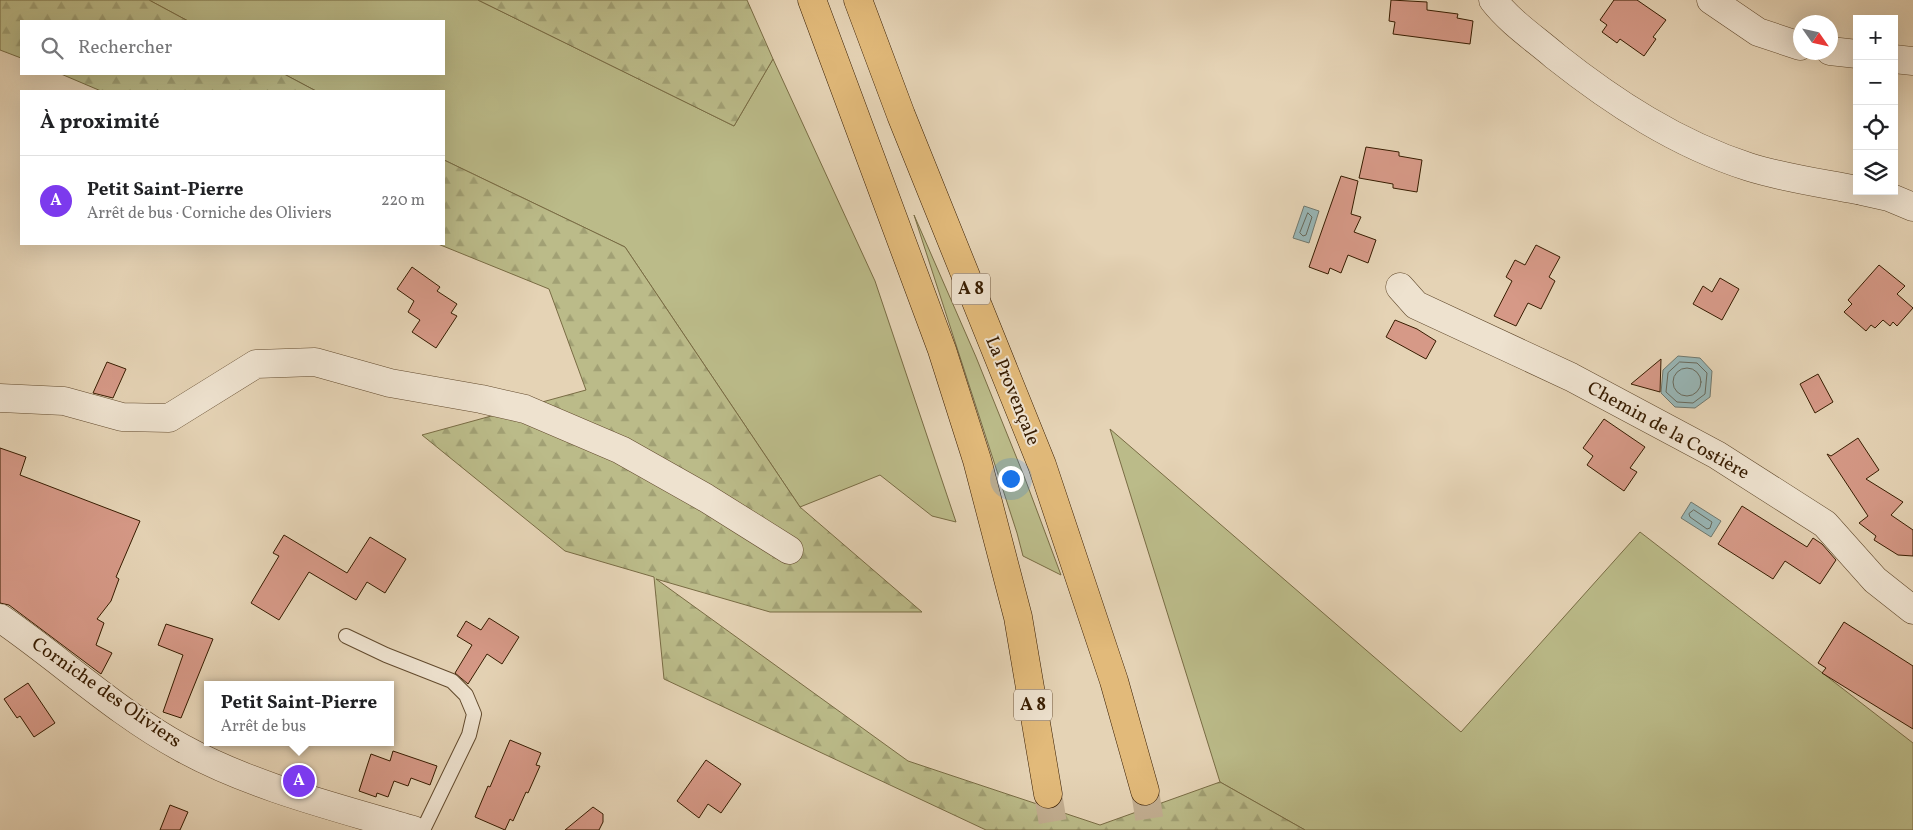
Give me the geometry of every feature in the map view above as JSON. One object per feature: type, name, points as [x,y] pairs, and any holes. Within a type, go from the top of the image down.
[{"type":"highway","name":"A 8","points":[[812,0],[942,350],[977,460],[1018,617],[1048,794]]},
{"type":"highway","name":"La Provençale","points":[[858,0],[901,115],[1042,465],[1110,668],[1145,790]]},
{"type":"street","points":[[1493,0],[1504,14],[1622,106],[1680,139],[1749,167],[1853,189]]},
{"type":"street","points":[[1711,0],[1758,32],[1793,44]]},
{"type":"street","points":[[1838,52],[1853,54]]},
{"type":"street","points":[[1898,59],[1913,61]]},
{"type":"street","points":[[1880,195],[1913,207]]},
{"type":"street","name":"Chemin de la Costière","points":[[1400,287],[1416,305],[1571,377],[1717,455],[1824,524],[1875,580],[1913,610]]},
{"type":"street","points":[[0,398],[64,401],[122,417],[170,418],[256,364],[315,362],[390,383],[525,409],[621,450],[706,498],[789,550]]},
{"type":"street","name":"Corniche des Oliviers","points":[[0,618],[121,708],[182,748],[250,778],[310,799],[413,830]]},
{"type":"lane","points":[[346,636],[386,655],[452,681],[466,695],[474,714],[468,735],[423,830]]},
{"type":"green space","points":[[0,0],[149,0],[186,20],[20,20],[20,58],[0,50]]},
{"type":"green space","points":[[149,0],[478,0],[734,126],[773,59],[875,281],[956,522],[932,516],[880,475],[800,507],[625,247],[445,160],[445,90],[314,90],[286,75],[445,75],[445,20],[186,20]]},
{"type":"green space","points":[[478,0],[747,0],[773,59],[734,126]]},
{"type":"green space","points":[[63,75],[286,75],[314,90],[99,90]]},
{"type":"green space","points":[[445,160],[625,247],[800,507],[922,612],[770,612],[656,579],[908,761],[1100,825],[1220,782],[1305,830],[986,830],[664,679],[654,577],[565,551],[422,435],[586,390],[549,289],[440,245],[445,245]]},
{"type":"green space","points":[[914,215],[976,357],[1061,575],[1023,556]]},
{"type":"green space","points":[[1110,429],[1461,732],[1640,532],[1913,743],[1913,830],[1305,830],[1220,782]]},
{"type":"water","points":[[1304,206],[1319,211],[1309,243],[1293,238]]},
{"type":"water","points":[[1678,356],[1700,358],[1712,371],[1710,397],[1695,408],[1675,407],[1661,393],[1663,370]]},
{"type":"water","points":[[1691,502],[1721,521],[1711,537],[1681,518]]},
{"type":"building","points":[[1391,0],[1427,2],[1427,10],[1458,14],[1457,18],[1473,21],[1470,44],[1393,34],[1395,22],[1389,21]]},
{"type":"building","points":[[1614,0],[1637,0],[1666,20],[1653,37],[1656,39],[1644,56],[1620,39],[1617,43],[1602,32],[1607,25],[1600,20]]},
{"type":"building","points":[[1366,147],[1399,152],[1399,156],[1422,160],[1417,192],[1393,188],[1393,184],[1359,178]]},
{"type":"building","points":[[1341,176],[1358,181],[1351,214],[1361,217],[1354,232],[1376,240],[1368,263],[1348,255],[1341,273],[1330,268],[1328,274],[1309,267]]},
{"type":"building","points":[[1536,245],[1560,257],[1549,277],[1555,281],[1541,309],[1528,303],[1516,326],[1494,316],[1512,281],[1506,277],[1515,260],[1525,265]]},
{"type":"building","points":[[1879,265],[1905,286],[1897,294],[1913,308],[1897,326],[1893,322],[1890,326],[1883,320],[1875,328],[1871,325],[1866,331],[1844,312],[1852,304],[1848,300]]},
{"type":"building","points":[[412,267],[440,287],[437,291],[457,304],[451,313],[457,316],[436,348],[412,332],[420,320],[408,312],[414,301],[397,289]]},
{"type":"building","points":[[1720,278],[1739,289],[1722,320],[1693,304],[1703,286],[1712,292]]},
{"type":"building","points":[[1395,320],[1417,329],[1436,341],[1426,359],[1386,337]]},
{"type":"building","points":[[1661,359],[1660,392],[1631,384]]},
{"type":"building","points":[[107,362],[126,369],[113,398],[93,393]]},
{"type":"building","points":[[1818,374],[1833,402],[1815,413],[1800,384]]},
{"type":"building","points":[[1604,419],[1645,447],[1630,468],[1637,472],[1624,491],[1587,465],[1593,456],[1583,448]]},
{"type":"building","points":[[1858,438],[1879,470],[1866,479],[1903,502],[1891,515],[1913,530],[1913,556],[1898,555],[1874,540],[1876,536],[1859,523],[1868,516],[1827,454],[1831,456]]},
{"type":"building","points":[[0,448],[26,457],[20,475],[140,521],[116,577],[119,579],[111,601],[97,619],[104,623],[96,645],[112,653],[101,674],[9,605],[0,603]]},
{"type":"building","points":[[1742,506],[1807,547],[1813,538],[1822,544],[1836,560],[1820,584],[1785,561],[1773,579],[1718,544]]},
{"type":"building","points":[[284,535],[347,573],[370,537],[406,559],[385,593],[367,582],[356,600],[309,572],[279,620],[251,603],[279,556],[273,553]]},
{"type":"building","points":[[489,618],[519,637],[502,664],[487,654],[468,684],[455,673],[472,645],[457,636],[466,621],[481,630]]},
{"type":"building","points":[[1844,622],[1913,666],[1913,729],[1822,673],[1826,668],[1818,663]]},
{"type":"building","points":[[166,624],[213,639],[181,718],[163,712],[183,655],[158,645]]},
{"type":"building","points":[[28,683],[55,723],[34,737],[20,716],[17,718],[4,699]]},
{"type":"building","points":[[510,740],[541,753],[536,765],[540,766],[528,793],[526,792],[513,821],[510,819],[505,830],[475,817]]},
{"type":"building","points":[[393,751],[437,766],[430,785],[411,778],[408,786],[394,781],[388,797],[377,793],[376,797],[359,791],[371,754],[390,761]]},
{"type":"building","points":[[706,760],[741,784],[721,813],[708,804],[699,818],[677,801]]},
{"type":"building","points":[[170,805],[188,812],[180,830],[160,830]]},
{"type":"building","points":[[593,807],[603,814],[603,822],[599,830],[565,830]]},
{"type":"tunnel","points":[[1145,791],[1151,830]]},
{"type":"tunnel","points":[[1048,794],[1054,830]]},
{"type":"place","name":"Petit Saint-Pierre","points":[[299,781]]}]
